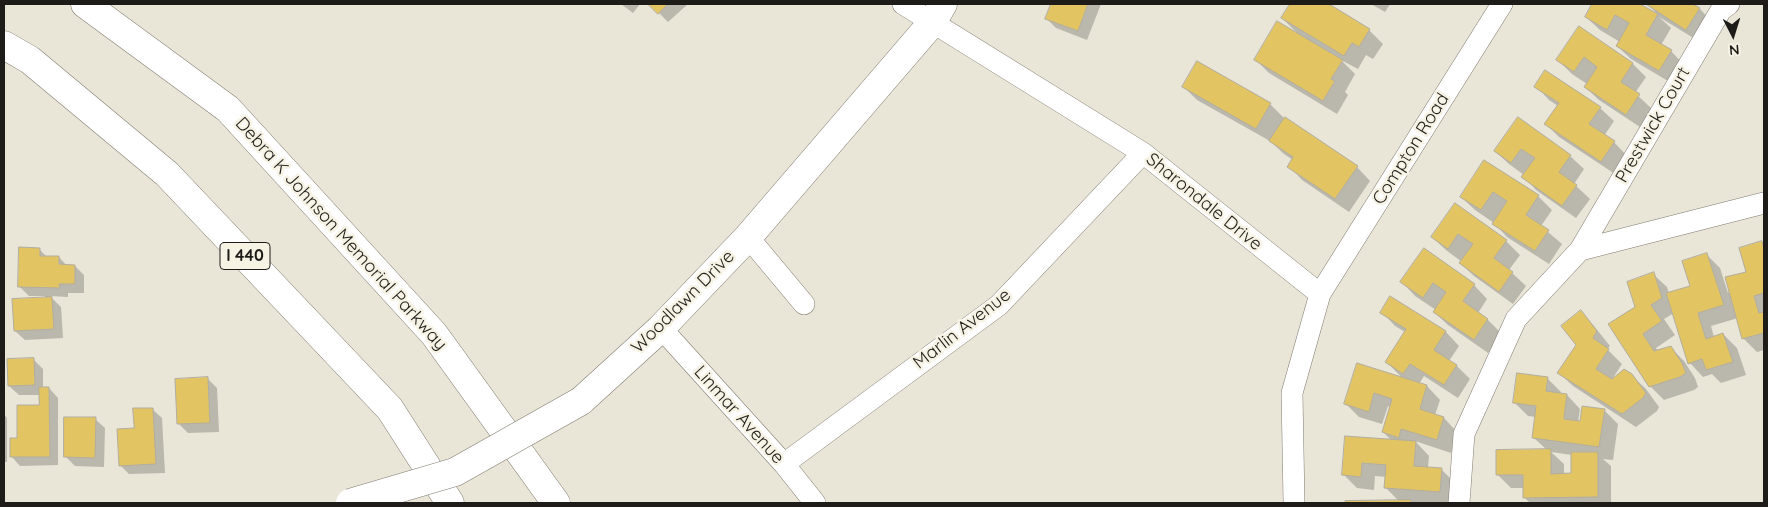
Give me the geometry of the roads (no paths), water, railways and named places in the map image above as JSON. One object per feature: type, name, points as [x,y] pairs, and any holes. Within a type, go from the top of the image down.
[{"type":"main road","name":"Debra K Johnson Memorial Parkway","points":[[85,4],[228,109],[434,334],[556,503]]},
{"type":"main road","points":[[118,4],[159,38],[228,109]]},
{"type":"main road","name":"Woodlawn Drive","points":[[350,503],[456,472],[581,401],[661,328],[748,237],[938,14]]},
{"type":"main road","name":"I 440","points":[[4,45],[30,60],[167,174],[390,409],[450,503]]},
{"type":"street","name":"Sharondale Drive","points":[[903,4],[938,14],[1143,153],[1320,294]]},
{"type":"street","name":"Compton Road","points":[[1320,294],[1502,4]]},
{"type":"street","name":"Prestwick Court","points":[[1459,503],[1464,434],[1516,319],[1580,250],[1721,10],[1729,4]]},
{"type":"street","name":"Marlin Avenue","points":[[784,464],[999,305],[1143,153]]},
{"type":"street","points":[[1580,250],[1764,203]]},
{"type":"street","points":[[748,237],[804,304]]},
{"type":"street","points":[[1294,503],[1292,393],[1320,294]]},
{"type":"street","name":"Linmar Avenue","points":[[661,328],[784,464],[815,503]]}]
